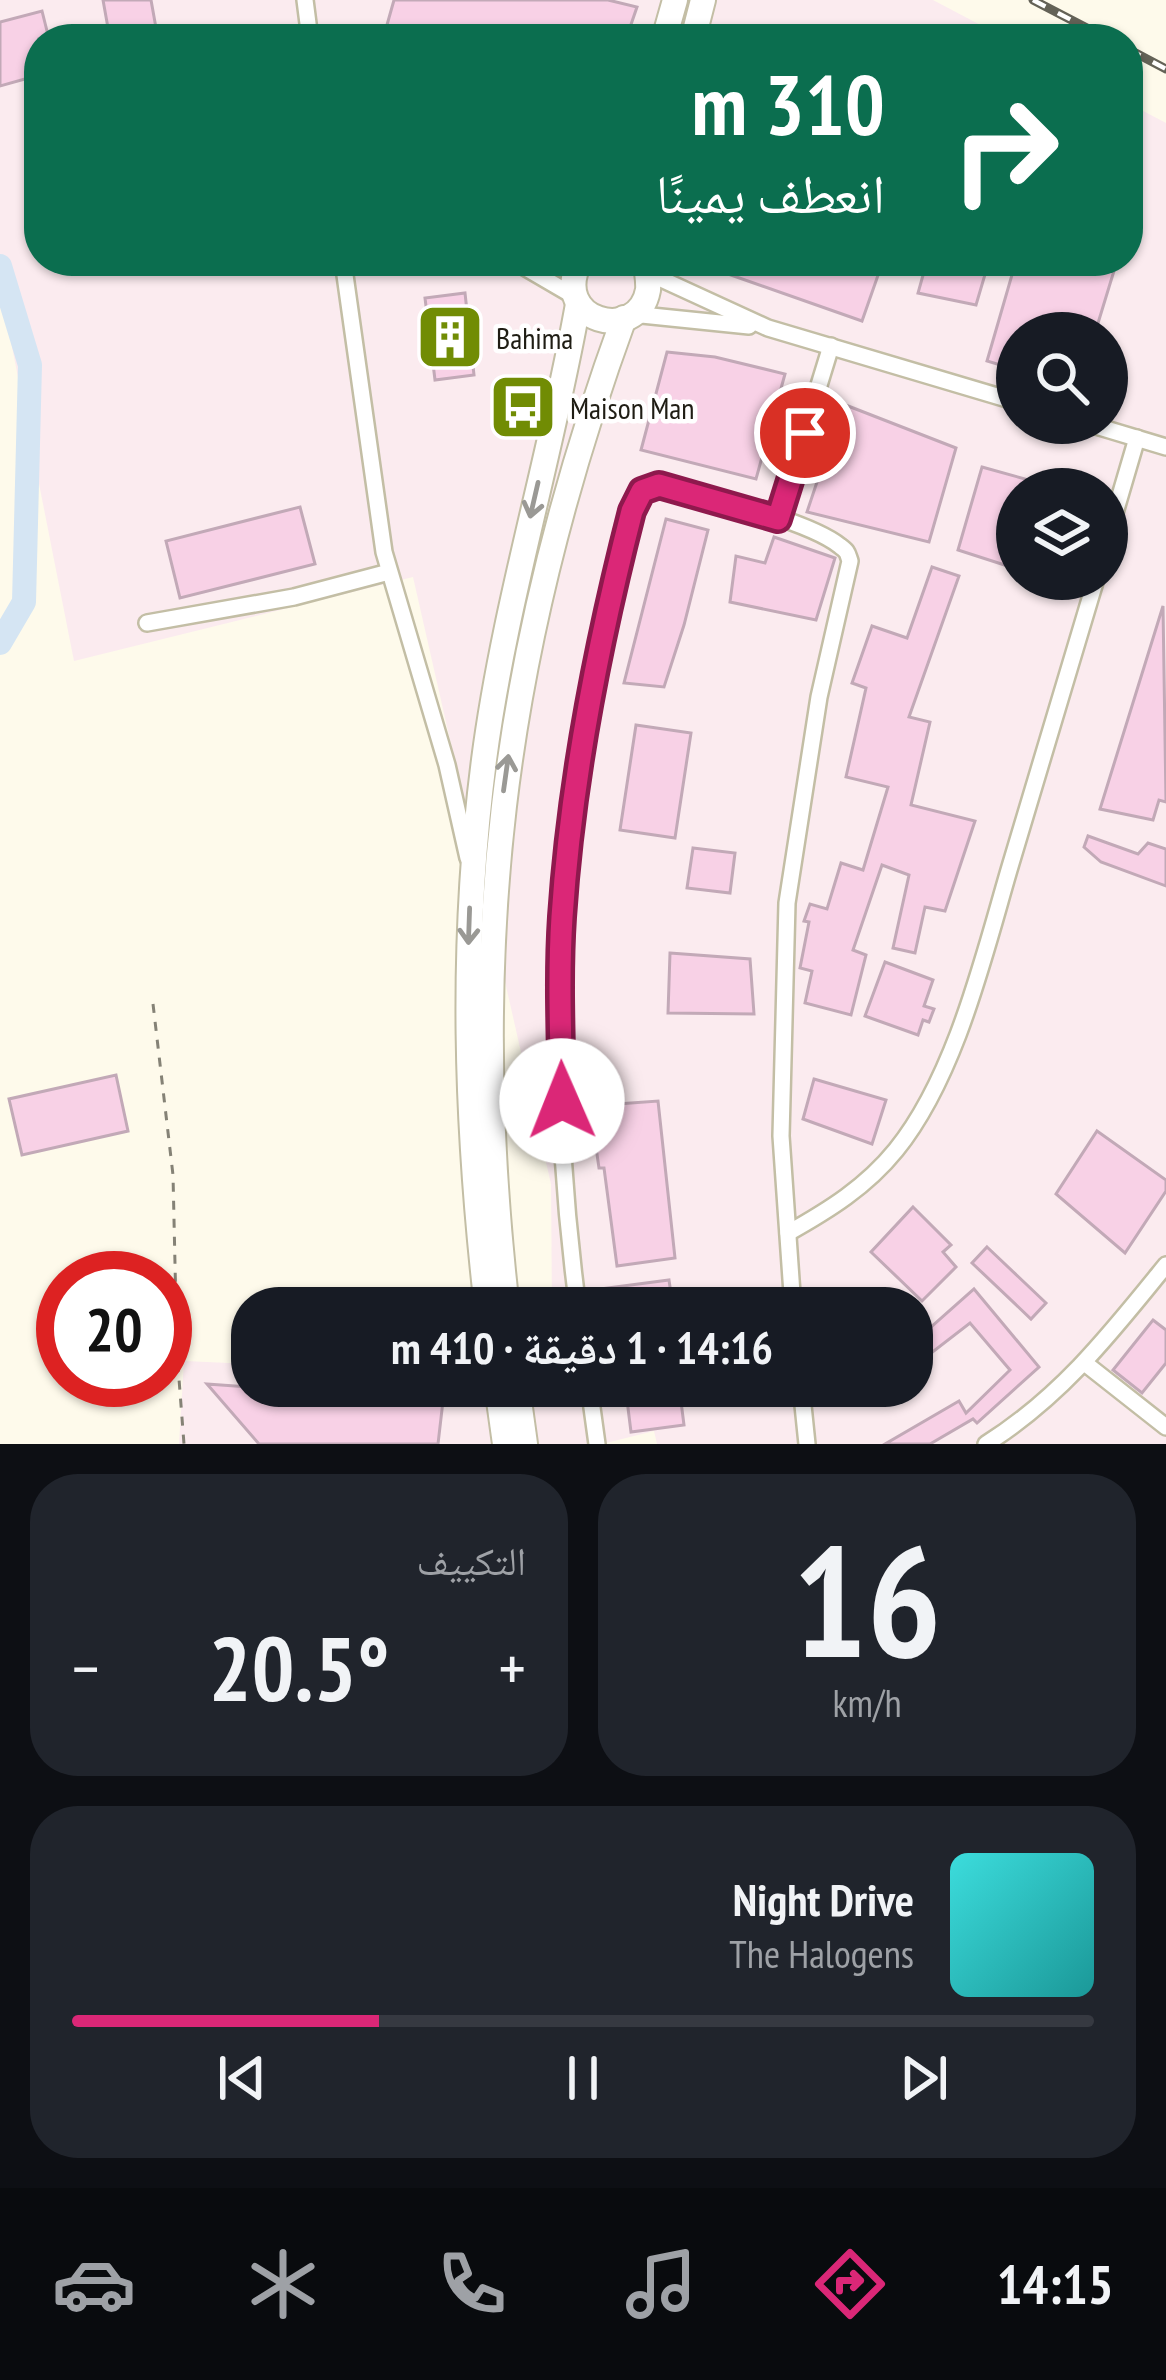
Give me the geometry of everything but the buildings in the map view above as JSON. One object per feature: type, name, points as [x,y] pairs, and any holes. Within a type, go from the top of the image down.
[{"type":"highway","points":[[485,1287],[468,1103],[472,879],[484,759],[501,657],[576,300],[574,276]]},
{"type":"highway","points":[[505,1287],[490,1136],[488,1051],[493,903],[504,782],[522,668],[541,589],[598,389],[628,316],[645,298],[645,276]]},
{"type":"highway","points":[[576,300],[594,317],[614,321],[628,316]]},
{"type":"highway","points":[[500,1407],[505,1444]]},
{"type":"highway","points":[[520,1407],[525,1444]]},
{"type":"street","points":[[346,276],[389,572],[446,765],[472,879]]},
{"type":"street","points":[[350,302],[353,276]]},
{"type":"street","points":[[538,276],[576,300]]},
{"type":"street","points":[[666,276],[768,328]]},
{"type":"street","points":[[628,316],[768,328],[996,396]]},
{"type":"street","points":[[778,519],[831,346]]},
{"type":"street","points":[[1128,435],[1166,447]]},
{"type":"street","points":[[1128,469],[1137,438]]},
{"type":"street","points":[[576,1287],[562,1101],[562,922],[583,740],[628,525],[637,500],[652,485],[778,519],[834,542],[846,550],[850,561],[819,697],[787,903],[782,1136],[792,1287]]},
{"type":"street","points":[[147,623],[295,597],[389,572]]},
{"type":"street","points":[[788,1233],[836,1206],[876,1172],[905,1137],[936,1082],[986,949],[1090,600]]},
{"type":"street","points":[[986,1444],[1020,1423],[1086,1364],[1166,1265]]},
{"type":"street","points":[[1086,1364],[1166,1427]]},
{"type":"street","points":[[593,1407],[597,1444]]},
{"type":"street","points":[[803,1407],[807,1444]]},
{"type":"path","points":[[153,1004],[172,1175],[176,1353],[184,1444]]},
{"type":"shaded area","points":[[0,0],[933,0],[979,24],[24,24],[24,276],[1143,276],[1143,111],[1166,123],[1166,1444],[657,1444],[654,1431],[602,1444],[179,1444],[181,1407],[192,1407],[192,1361],[231,1363],[231,1407],[933,1407],[933,1287],[552,1287],[551,1184],[413,577],[74,661],[0,286]]},
{"type":"waterway","points":[[0,266],[30,365],[24,602],[0,643]]},
{"type":"railway","points":[[1033,0],[1079,24]]},
{"type":"railway","points":[[1143,57],[1166,69]]},
{"type":"place","name":"Bahima","points":[[450,337]]},
{"type":"place","name":"Maison Man","points":[[523,407]]},
{"type":"route","points":[[562,1101],[562,922],[568,854],[583,740],[632,511],[642,491],[659,485],[778,519],[805,433]]}]
